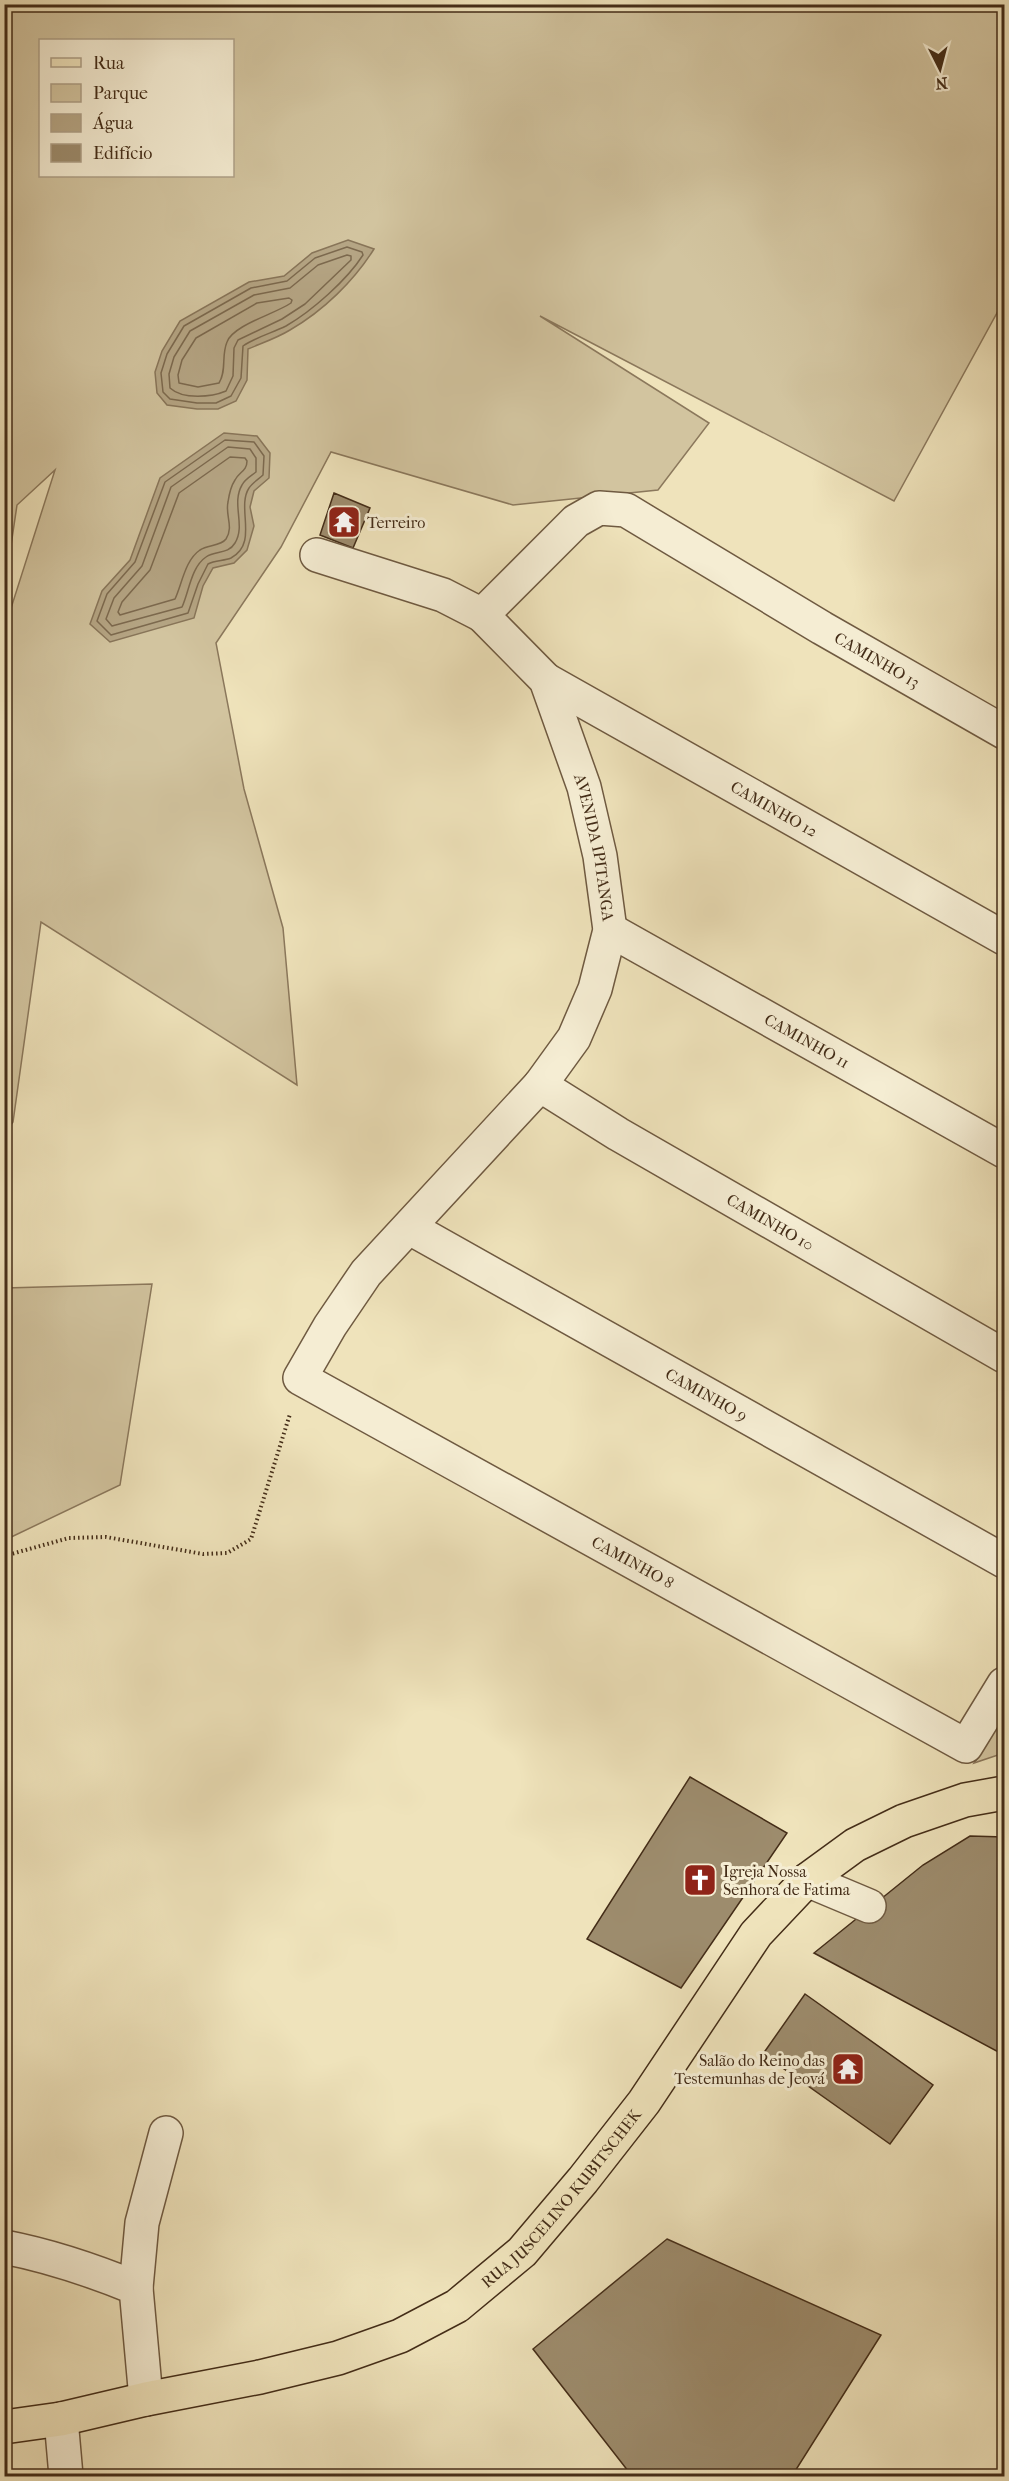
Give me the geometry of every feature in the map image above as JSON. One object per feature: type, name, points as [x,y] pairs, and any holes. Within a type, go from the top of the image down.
[{"type":"main road","name":"RUA JUSCELINO KUBITSCHEK","points":[[4,2427],[62,2419],[338,2358],[400,2336],[457,2306],[522,2252],[583,2180],[644,2102],[756,1934],[807,1880],[855,1845],[904,1821],[965,1800],[1005,1793]]},
{"type":"street","name":"CAMINHO 13","points":[[482,615],[576,521],[599,508],[626,510],[752,586],[1005,732]]},
{"type":"street","name":"AVENIDA IPITANGA","points":[[300,1378],[330,1326],[366,1273],[540,1085],[574,1038],[595,989],[610,930],[600,856],[584,787],[546,680],[482,615],[443,595],[317,555]]},
{"type":"street","name":"CAMINHO 12","points":[[546,680],[1005,938]]},
{"type":"street","name":"CAMINHO 11","points":[[610,930],[1005,1151]]},
{"type":"street","name":"CAMINHO 10","points":[[540,1085],[618,1134],[1005,1356]]},
{"type":"street","name":"CAMINHO 9","points":[[410,1228],[1005,1561]]},
{"type":"street","name":"CAMINHO 8","points":[[300,1378],[966,1746],[1005,1684]]},
{"type":"street","points":[[807,1880],[869,1906]]},
{"type":"street","points":[[146,2399],[136,2288],[142,2223],[166,2133]]},
{"type":"street","points":[[4,2247],[45,2254],[86,2267],[136,2288]]},
{"type":"street","points":[[62,2419],[66,2476]]},
{"type":"path","points":[[4,1556],[69,1538],[106,1537],[202,1554],[227,1552],[251,1539],[281,1447],[300,1378]]},
{"type":"green space","points":[[5,5],[1004,5],[1004,300],[894,501],[540,316],[709,423],[658,490],[513,505],[331,452],[281,547],[216,643],[244,789],[283,928],[297,1085],[41,922],[13,1122],[5,1134],[5,627],[55,470],[17,505],[5,586]]},
{"type":"green space","points":[[152,1284],[120,1485],[5,1540],[5,1288]]},
{"type":"green space","points":[[1004,1716],[1004,1753],[974,1763]]},
{"type":"water","points":[[348,240],[374,249],[347,284],[314,314],[285,333],[248,349],[247,380],[236,401],[218,409],[167,405],[157,393],[155,372],[162,351],[180,321],[249,282],[284,276],[312,253]]},
{"type":"water","points":[[224,433],[257,436],[270,453],[269,478],[254,491],[250,507],[254,526],[247,550],[234,563],[213,568],[203,586],[194,618],[110,642],[90,624],[102,591],[130,560],[160,478]]},
{"type":"building","name":"Terreiro","points":[[334,493],[370,508],[353,548],[320,535]]},
{"type":"building","points":[[690,1777],[787,1833],[681,1988],[587,1939]]},
{"type":"building","points":[[970,1836],[1004,1837],[1004,2055],[814,1953],[923,1865]]},
{"type":"building","name":"Salão do Reino das Testemunhas de Jeová","points":[[805,1994],[933,2085],[890,2144],[763,2054]]},
{"type":"building","points":[[667,2239],[881,2335],[792,2476],[632,2476],[533,2349]]},
{"type":"place","name":"Terreiro","points":[[344,522]]},
{"type":"place","name":"Igreja Nossa Senhora de Fatima","points":[[700,1880]]},
{"type":"place","name":"Salão do Reino das Testemunhas de Jeová","points":[[848,2069]]}]
